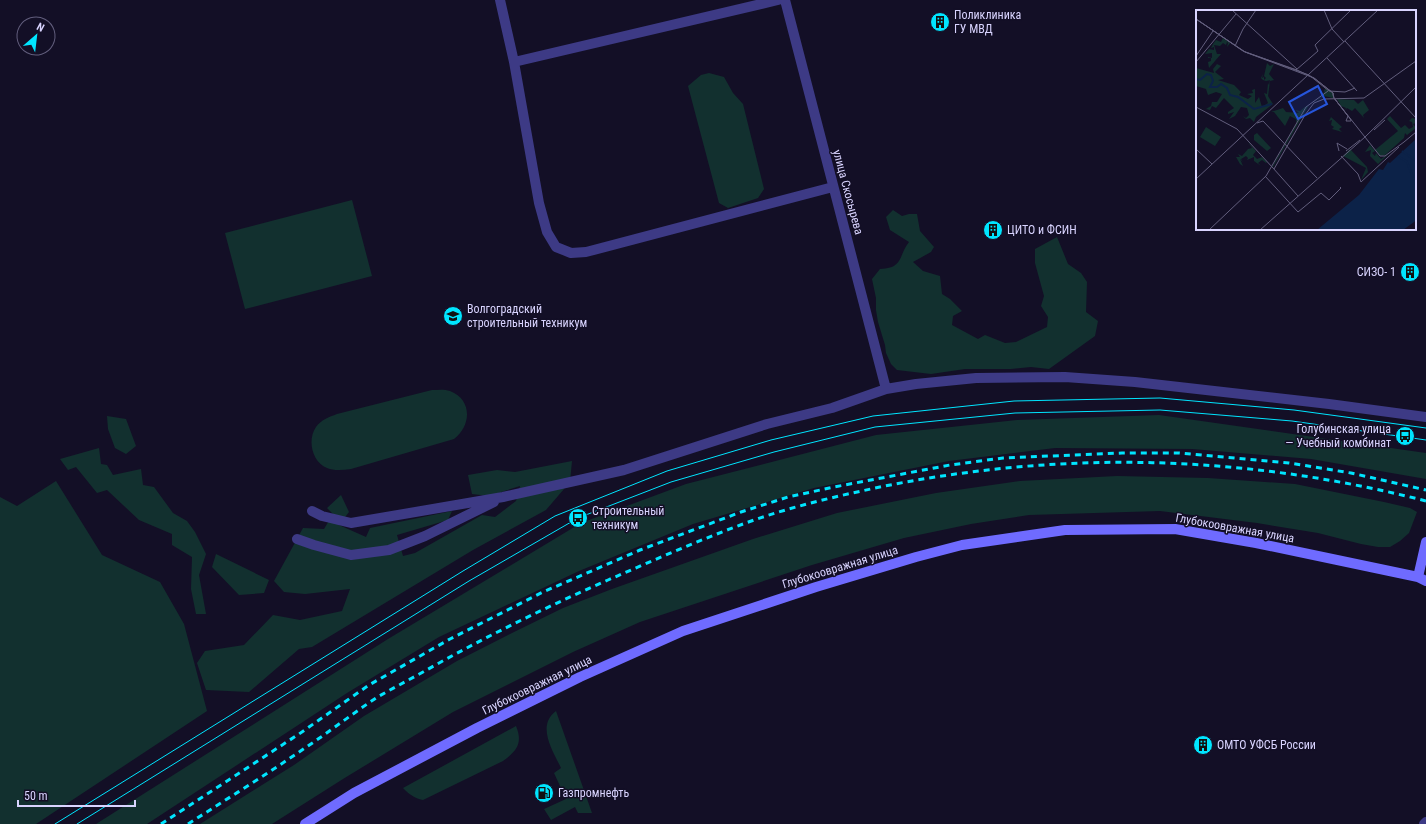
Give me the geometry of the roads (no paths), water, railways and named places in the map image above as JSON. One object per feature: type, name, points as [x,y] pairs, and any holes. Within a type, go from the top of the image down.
[{"type":"main road","name":"Глубокоовражная улица","points":[[305,824],[354,793],[477,728],[580,677],[683,631],[816,587],[962,545],[1065,530],[1175,529],[1256,543],[1422,579]]},
{"type":"main road","points":[[1422,579],[1426,542]]},
{"type":"street","points":[[500,0],[514,62],[539,203],[547,232],[556,248],[571,253],[586,252],[833,187]]},
{"type":"street","points":[[514,62],[778,0]]},
{"type":"street","name":"улица Скосырева","points":[[785,0],[886,390]]},
{"type":"street","points":[[312,511],[322,516],[351,523],[503,497],[624,470],[767,424],[832,408],[886,390],[916,384],[976,378],[1065,376],[1135,382],[1329,404],[1426,417]]},
{"type":"street","points":[[297,539],[351,555],[389,550],[425,536],[503,497]]},
{"type":"tram line","points":[[55,824],[463,571],[555,516],[667,471],[771,440],[873,416],[1014,401],[1160,398],[1294,410],[1426,428]]},
{"type":"tram line","points":[[77,824],[469,581],[578,518],[671,482],[774,452],[875,427],[1015,413],[1160,410],[1292,421],[1426,440]]},
{"type":"railway","points":[[161,824],[299,734],[369,685],[450,639],[543,592],[640,550],[741,512],[788,497],[950,465],[1003,458],[1122,453],[1179,453],[1289,463],[1351,473],[1426,490]]},
{"type":"railway","points":[[188,824],[291,758],[376,698],[491,635],[537,612],[692,544],[760,518],[813,502],[885,486],[953,474],[1021,467],[1089,463],[1156,463],[1224,467],[1291,474],[1359,486],[1426,501]]},
{"type":"place","name":"Поликлиника ГУ МВД","points":[[940,22]]},
{"type":"place","name":"ЦИТО и ФСИН","points":[[993,230]]},
{"type":"place","name":"СИЗО- 1","points":[[1410,272]]},
{"type":"place","name":"Волгоградский строительный техникум","points":[[453,316]]},
{"type":"place","name":"Голубинская улица — Учебный комбинат","points":[[1405,436]]},
{"type":"place","name":"Строительный техникум","points":[[578,518]]},
{"type":"place","name":"ОМТО УФСБ России","points":[[1203,745]]},
{"type":"place","name":"Газпромнефть","points":[[544,793]]}]
